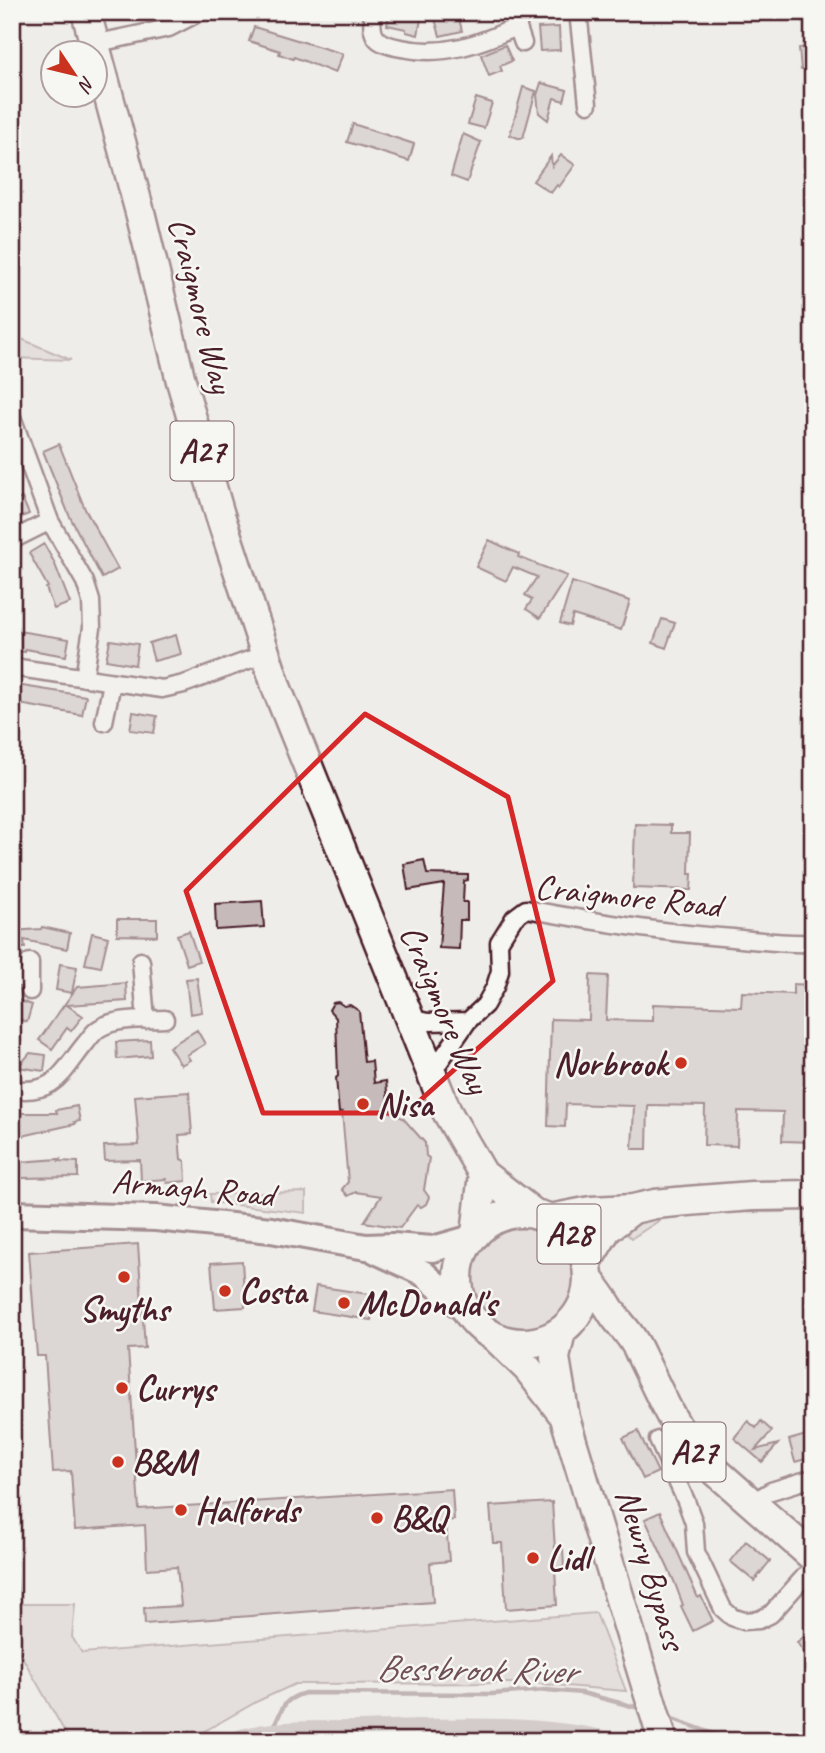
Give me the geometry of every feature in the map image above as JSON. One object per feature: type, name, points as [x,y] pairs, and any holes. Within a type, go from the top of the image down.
[{"type":"highway","name":"Craigmore Way","points":[[86,12],[92,38]]},
{"type":"highway","name":"Craigmore Way","points":[[108,98],[141,216],[181,381],[220,515],[276,689],[447,1112],[483,1174],[543,1217]]},
{"type":"highway","points":[[483,1174],[474,1236],[460,1264],[458,1282],[461,1299],[480,1328],[508,1342],[529,1343],[549,1338],[570,1321],[601,1310],[614,1315]]},
{"type":"highway","name":"A28","points":[[474,1236],[490,1223],[507,1216],[543,1217],[697,1200],[813,1195]]},
{"type":"highway","name":"A28","points":[[570,1321],[585,1296],[587,1271],[607,1228],[633,1209]]},
{"type":"highway","name":"A28","points":[[543,1217],[573,1237],[587,1271]]},
{"type":"highway","name":"A27","points":[[587,1271],[637,1347],[653,1385],[683,1438],[708,1467],[813,1557]]},
{"type":"highway","points":[[565,1418],[555,1358],[570,1321]]},
{"type":"highway","points":[[495,1337],[528,1369],[565,1418]]},
{"type":"highway","name":"Newry Bypass","points":[[565,1418],[663,1741]]},
{"type":"main road","name":"Armagh Road","points":[[12,1214],[156,1218],[271,1230],[366,1247],[392,1246],[433,1250],[474,1236]]},
{"type":"main road","name":"Armagh Road","points":[[366,1247],[423,1273],[469,1314]]},
{"type":"street","points":[[108,41],[169,29],[200,12]]},
{"type":"street","points":[[373,12],[371,27],[375,38],[384,44],[419,52],[453,50],[482,43],[516,19],[523,43]]},
{"type":"street","points":[[578,12],[588,104]]},
{"type":"street","points":[[12,418],[50,521],[85,582],[91,601],[92,628],[84,678]]},
{"type":"street","points":[[12,540],[50,521]]},
{"type":"street","points":[[12,667],[162,689],[184,684],[265,654]]},
{"type":"street","points":[[104,722],[112,683]]},
{"type":"street","name":"Craigmore Road","points":[[431,1074],[468,1021],[485,1005],[500,971],[499,942],[514,918],[526,909],[597,923],[686,934],[796,944],[813,943]]},
{"type":"street","points":[[141,961],[146,1020]]},
{"type":"street","points":[[12,978],[30,977]]},
{"type":"street","points":[[408,1018],[428,1022],[468,1021]]},
{"type":"street","points":[[12,1089],[21,1091],[45,1087],[58,1080],[98,1029],[110,1023],[165,1019]]},
{"type":"street","points":[[658,1440],[694,1523],[696,1552],[723,1609],[732,1617],[744,1621],[759,1620],[771,1614],[813,1567]]},
{"type":"street","points":[[751,1503],[771,1491],[813,1478]]},
{"type":"highlighted area","points":[[365,714],[508,797],[553,981],[406,1113],[263,1113],[186,891]]},
{"type":"shaded area","points":[[12,335],[71,360],[12,358]]},
{"type":"shaded area","points":[[306,1192],[306,1213],[211,1202],[210,1194]]},
{"type":"shaded area","points":[[786,1207],[785,1212],[671,1213],[632,1238],[619,1229],[649,1212]]},
{"type":"shaded area","points":[[525,1224],[546,1228],[563,1240],[575,1257],[579,1278],[575,1299],[563,1316],[546,1328],[525,1332],[504,1328],[487,1316],[475,1299],[471,1278],[475,1257],[487,1240],[504,1228]]},
{"type":"shaded area","points":[[12,1546],[19,1604],[75,1604],[72,1637],[82,1653],[596,1613],[626,1691],[530,1683],[295,1684],[258,1701],[203,1732],[193,1741],[70,1741],[12,1639]]},
{"type":"building","points":[[389,12],[401,12],[400,14],[421,19],[418,35],[387,25]]},
{"type":"building","points":[[458,14],[462,31],[440,36],[435,19]]},
{"type":"building","points":[[254,27],[343,54],[335,73],[249,41]]},
{"type":"building","points":[[559,27],[560,50],[540,51],[538,28]]},
{"type":"building","points":[[505,45],[512,61],[500,66],[502,71],[489,76],[481,55]]},
{"type":"building","points":[[813,46],[813,69],[801,70],[799,48]]},
{"type":"building","points":[[541,83],[567,90],[564,101],[554,98],[548,120],[539,113],[537,95]]},
{"type":"building","points":[[523,87],[536,91],[523,138],[518,138],[510,135]]},
{"type":"building","points":[[476,98],[492,103],[484,128],[468,124]]},
{"type":"building","points":[[353,124],[414,144],[409,161],[347,142]]},
{"type":"building","points":[[463,134],[481,142],[467,182],[451,176]]},
{"type":"building","points":[[561,155],[575,165],[559,187],[557,185],[551,193],[533,181],[551,156],[552,166]]},
{"type":"building","points":[[59,444],[85,509],[118,569],[102,578],[69,515],[43,451]]},
{"type":"building","points":[[22,498],[29,514],[12,521],[12,502]]},
{"type":"building","points":[[489,540],[519,554],[518,557],[567,576],[540,618],[526,609],[532,600],[525,595],[537,577],[513,567],[506,581],[476,567]]},
{"type":"building","points":[[44,544],[70,603],[54,609],[46,588],[48,587],[29,553]]},
{"type":"building","points":[[572,582],[630,601],[621,630],[573,615],[570,626],[560,623]]},
{"type":"building","points":[[662,619],[675,623],[666,648],[653,643]]},
{"type":"building","points":[[12,630],[69,639],[66,656],[25,649],[25,652],[12,650]]},
{"type":"building","points":[[176,635],[181,654],[154,661],[149,643]]},
{"type":"building","points":[[110,640],[138,644],[135,665],[106,660]]},
{"type":"building","points":[[16,685],[86,696],[82,715],[13,703]]},
{"type":"building","points":[[133,712],[157,716],[154,733],[130,730]]},
{"type":"building","points":[[635,824],[671,825],[671,833],[690,833],[691,890],[633,888]]},
{"type":"building","points":[[424,860],[427,874],[468,875],[468,880],[464,881],[463,902],[467,902],[467,920],[460,920],[459,949],[439,948],[444,884],[408,890],[404,864]]},
{"type":"building","points":[[262,901],[264,927],[216,930],[215,904]]},
{"type":"building","points":[[117,919],[157,919],[157,936],[117,935]]},
{"type":"building","points":[[42,927],[70,933],[67,949],[24,940],[25,948],[12,948],[12,931]]},
{"type":"building","points":[[189,931],[199,961],[187,965],[177,935]]},
{"type":"building","points":[[92,933],[108,937],[101,967],[85,964]]},
{"type":"building","points":[[60,964],[77,967],[72,993],[56,990]]},
{"type":"building","name":"Norbrook","points":[[590,975],[608,976],[606,1020],[653,1021],[653,1004],[741,1007],[742,992],[793,994],[793,984],[813,985],[813,1142],[782,1141],[783,1112],[738,1111],[737,1146],[704,1145],[705,1106],[648,1105],[647,1149],[632,1149],[634,1106],[566,1104],[565,1127],[548,1126],[551,1019],[589,1020]]},
{"type":"building","points":[[197,978],[202,1012],[190,1014],[186,979]]},
{"type":"building","points":[[126,983],[127,1001],[67,1005],[83,1016],[71,1031],[67,1028],[52,1049],[39,1040],[77,987]]},
{"type":"building","points":[[12,998],[32,1005],[27,1022],[12,1017]]},
{"type":"building","name":"Nisa","points":[[338,1002],[359,1011],[364,1062],[372,1061],[374,1083],[386,1081],[389,1111],[403,1118],[425,1143],[426,1156],[429,1158],[424,1190],[429,1197],[426,1204],[421,1207],[417,1205],[400,1228],[364,1222],[381,1196],[356,1192],[348,1196],[342,1189],[348,1182],[336,1078],[336,1018],[329,1010],[333,1003]]},
{"type":"building","points":[[197,1030],[205,1044],[187,1055],[190,1060],[181,1065],[169,1047]]},
{"type":"building","points":[[150,1040],[151,1056],[117,1059],[116,1042]]},
{"type":"building","points":[[30,1053],[46,1055],[44,1071],[18,1067]]},
{"type":"building","points":[[189,1092],[192,1134],[179,1135],[186,1181],[141,1181],[140,1160],[105,1161],[104,1146],[139,1145],[135,1096]]},
{"type":"building","points":[[77,1106],[80,1121],[74,1122],[75,1124],[18,1137],[18,1113],[57,1113],[56,1110]]},
{"type":"building","points":[[60,1159],[59,1161],[78,1162],[78,1177],[21,1178],[19,1162]]},
{"type":"building","points":[[138,1244],[145,1348],[128,1349],[139,1509],[452,1489],[454,1520],[446,1521],[449,1561],[430,1563],[433,1602],[145,1624],[144,1608],[181,1606],[177,1567],[147,1569],[145,1525],[75,1530],[71,1471],[53,1472],[45,1356],[37,1356],[29,1252]]},
{"type":"building","points":[[242,1261],[245,1307],[215,1309],[211,1263]]},
{"type":"building","name":"McDonald's","points":[[316,1286],[375,1295],[371,1320],[312,1311]]},
{"type":"building","points":[[748,1421],[756,1428],[761,1421],[772,1431],[755,1450],[778,1444],[762,1462],[734,1438]]},
{"type":"building","points":[[638,1431],[658,1472],[643,1479],[623,1438]]},
{"type":"building","points":[[813,1433],[813,1457],[795,1462],[789,1440]]},
{"type":"building","name":"Lidl","points":[[552,1502],[555,1549],[563,1549],[564,1567],[555,1568],[557,1605],[506,1609],[502,1543],[493,1543],[490,1506]]},
{"type":"building","points":[[660,1512],[698,1598],[701,1596],[713,1621],[693,1631],[681,1606],[683,1605],[674,1581],[645,1519]]},
{"type":"building","points":[[746,1541],[770,1561],[754,1581],[730,1561]]},
{"type":"building","points":[[813,1630],[813,1651],[806,1656],[797,1642]]},
{"type":"waterway","name":"Bessbrook River","points":[[272,1731],[286,1703],[305,1693],[492,1694],[546,1690],[582,1693],[643,1709]]},
{"type":"waterway","name":"Bessbrook River","points":[[665,1716],[733,1741]]},
{"type":"waterway","points":[[229,1741],[241,1736],[289,1729],[453,1725],[554,1729],[620,1741]]},
{"type":"place","name":"Norbrook","points":[[681,1063]]},
{"type":"place","name":"Nisa","points":[[363,1104]]},
{"type":"place","name":"Smyths","points":[[124,1277]]},
{"type":"place","name":"Costa","points":[[225,1291]]},
{"type":"place","name":"McDonald's","points":[[344,1303]]},
{"type":"place","name":"Currys","points":[[122,1388]]},
{"type":"place","name":"B&M","points":[[118,1462]]},
{"type":"place","name":"Halfords","points":[[181,1510]]},
{"type":"place","name":"B&Q","points":[[377,1518]]},
{"type":"place","name":"Lidl","points":[[533,1558]]}]
